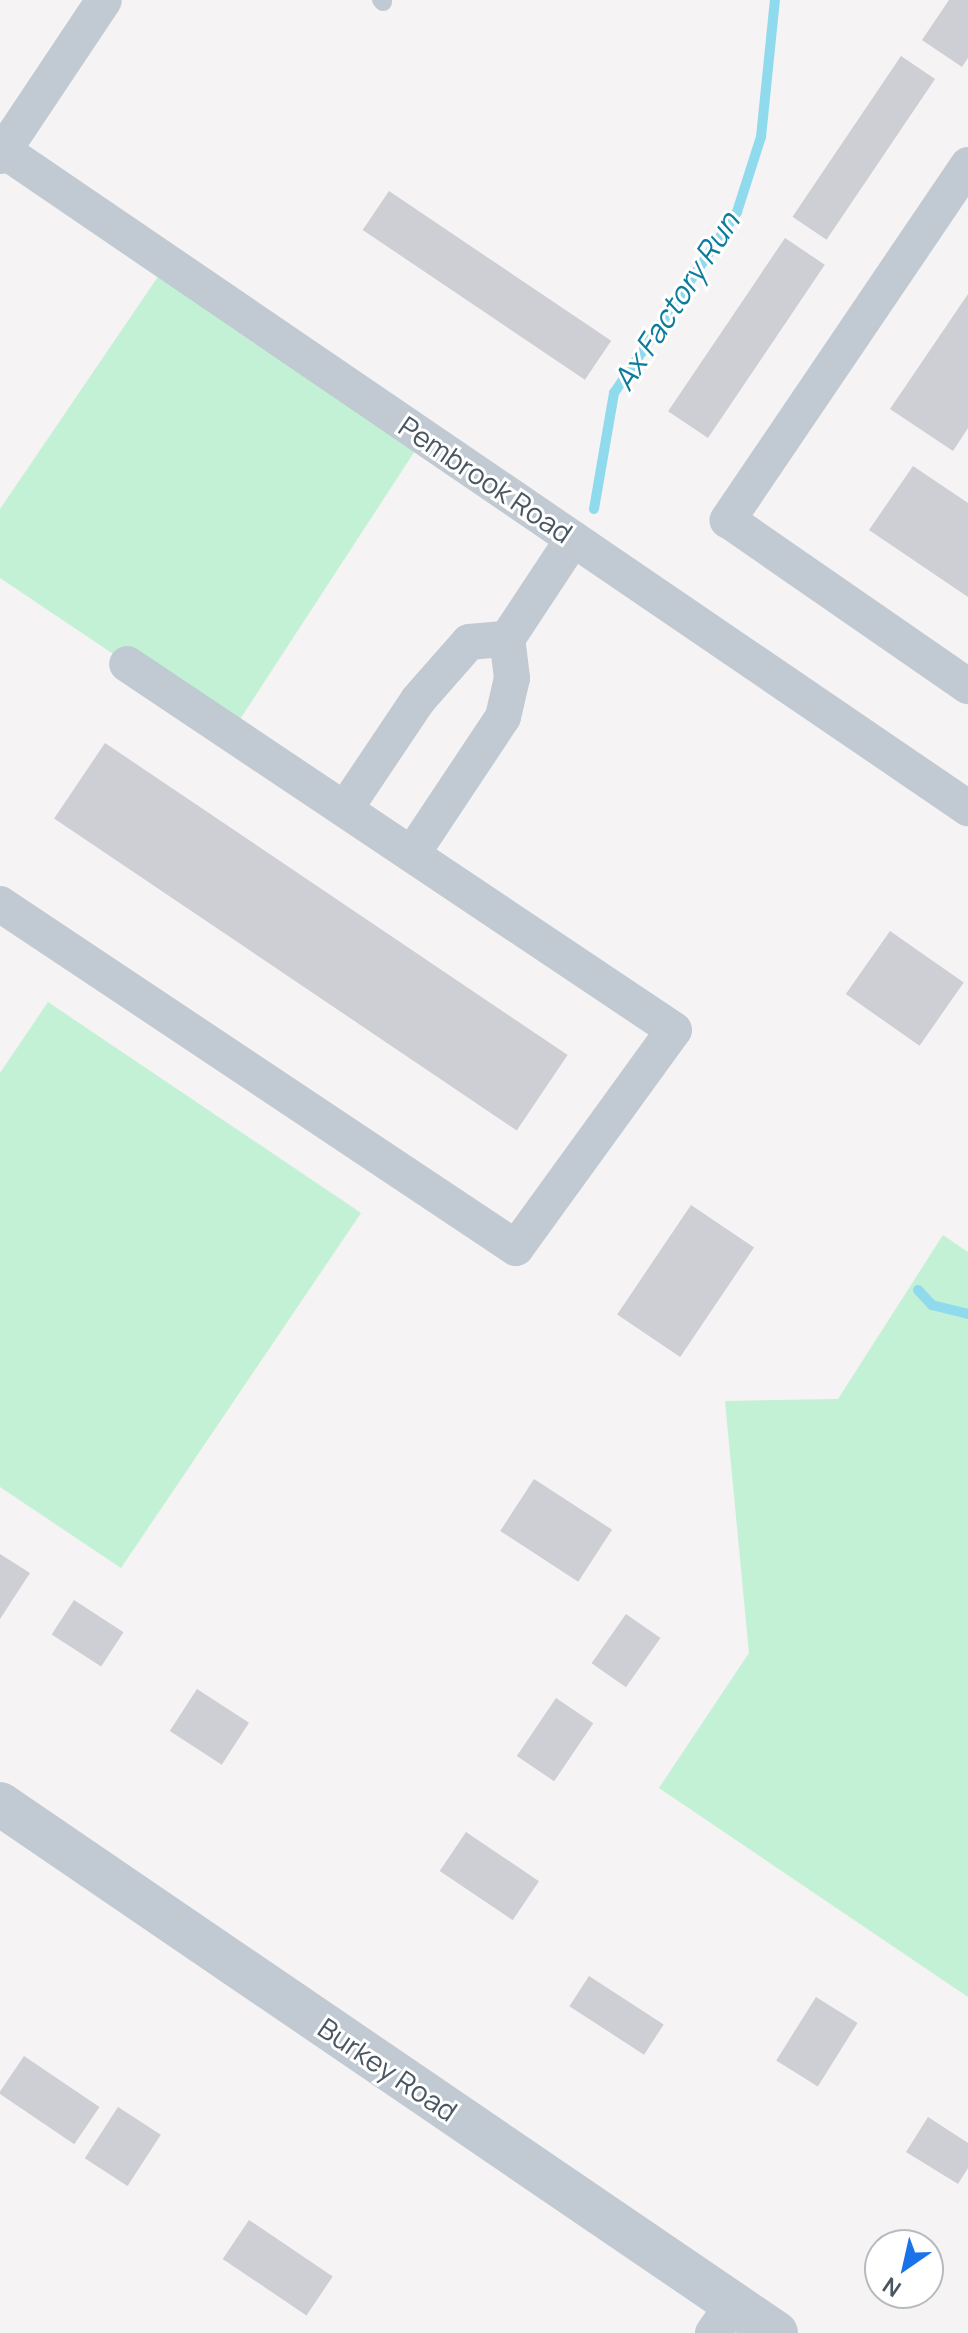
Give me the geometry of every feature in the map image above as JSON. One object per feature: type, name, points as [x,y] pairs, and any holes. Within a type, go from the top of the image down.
[{"type":"street","points":[[1,151],[104,0]]},
{"type":"street","name":"Pembrook Road","points":[[1,151],[968,808]]},
{"type":"street","points":[[968,165],[728,520],[968,686]]},
{"type":"street","points":[[412,854],[503,717],[512,678],[507,639],[573,539]]},
{"type":"street","points":[[345,809],[418,700],[469,642],[507,639]]},
{"type":"street","points":[[0,904],[516,1248],[674,1030],[127,664]]},
{"type":"street","name":"Burkey Road","points":[[0,1804],[723,2318],[776,2333]]},
{"type":"green space","points":[[168,262],[424,437],[231,733],[0,578],[0,509]]},
{"type":"green space","points":[[48,1002],[361,1213],[121,1568],[0,1487],[0,1073]]},
{"type":"green space","points":[[943,1235],[968,1252],[968,1997],[659,1788],[749,1653],[725,1401],[838,1399]]},
{"type":"building","points":[[949,0],[968,0],[968,58],[962,67],[922,40]]},
{"type":"building","points":[[901,56],[935,79],[827,240],[793,217]]},
{"type":"building","points":[[389,191],[611,341],[585,380],[363,230]]},
{"type":"building","points":[[785,238],[825,265],[708,438],[668,411]]},
{"type":"building","points":[[968,294],[968,428],[953,451],[890,409]]},
{"type":"building","points":[[913,466],[968,503],[968,597],[869,530]]},
{"type":"building","points":[[105,743],[568,1055],[517,1130],[54,818]]},
{"type":"building","points":[[890,931],[964,983],[920,1046],[846,994]]},
{"type":"building","points":[[691,1205],[754,1247],[680,1357],[617,1314]]},
{"type":"building","points":[[534,1479],[612,1530],[578,1582],[500,1531]]},
{"type":"building","points":[[0,1554],[30,1573],[0,1619]]},
{"type":"building","points":[[74,1600],[123,1632],[101,1667],[52,1634]]},
{"type":"building","points":[[626,1614],[660,1638],[626,1687],[592,1663]]},
{"type":"building","points":[[197,1689],[249,1723],[222,1765],[170,1731]]},
{"type":"building","points":[[556,1698],[593,1723],[554,1781],[517,1756]]},
{"type":"building","points":[[466,1832],[539,1881],[513,1920],[440,1871]]},
{"type":"building","points":[[589,1976],[664,2024],[644,2055],[569,2006]]},
{"type":"building","points":[[816,1997],[858,2023],[818,2087],[776,2061]]},
{"type":"building","points":[[24,2056],[99,2107],[74,2144],[0,2094]]},
{"type":"building","points":[[118,2107],[161,2135],[128,2186],[85,2158]]},
{"type":"building","points":[[928,2117],[968,2143],[968,2168],[958,2184],[906,2152]]},
{"type":"building","points":[[249,2220],[333,2276],[306,2315],[223,2259]]},
{"type":"waterway","name":"Ax Factory Run","points":[[594,509],[614,393],[737,212],[761,137],[775,0]]},
{"type":"waterway","name":"Ax Factory Run","points":[[918,1290],[932,1305],[968,1314]]}]
